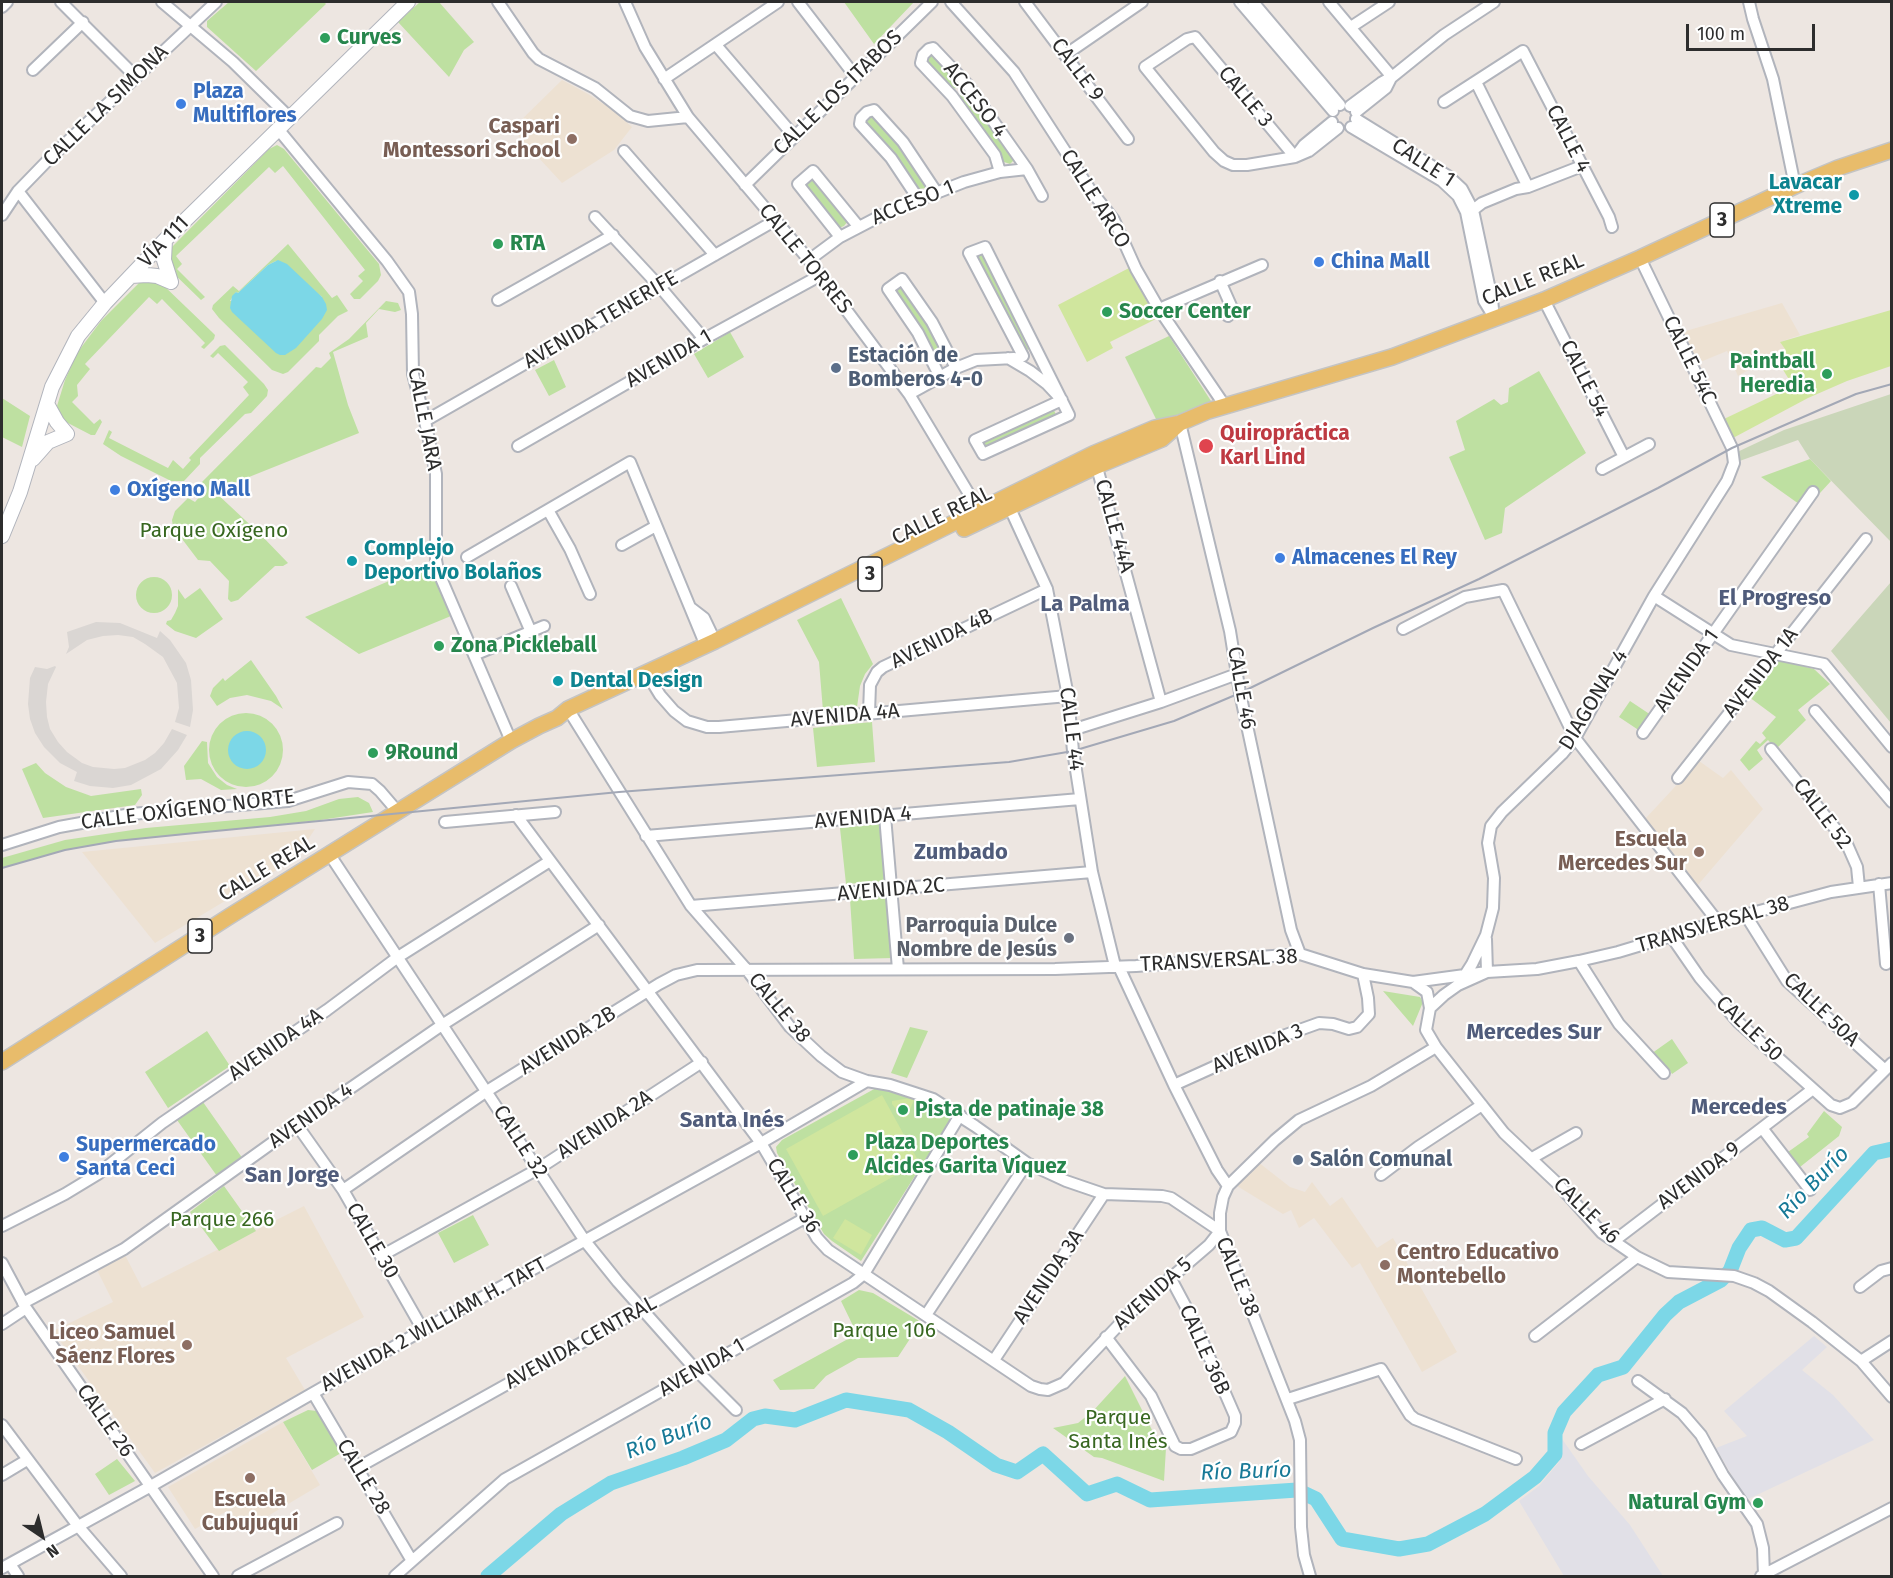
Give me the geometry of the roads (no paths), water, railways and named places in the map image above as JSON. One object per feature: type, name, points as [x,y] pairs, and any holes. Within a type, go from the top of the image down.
[{"type":"main road","name":"VÍA 111","points":[[2,536],[28,465],[52,387],[78,336],[105,303],[165,240],[408,2]]},
{"type":"main road","name":"CALLE REAL","points":[[2,1062],[230,916],[511,741],[539,726],[648,676],[1095,460],[1162,439],[1180,423],[1225,406],[1392,357],[1544,300],[1795,186],[1845,165],[1892,150]]},
{"type":"main road","points":[[131,276],[157,276],[171,282],[164,260],[165,240]]},
{"type":"main road","points":[[28,465],[48,442],[67,434],[47,404]]},
{"type":"main road","name":"CALLE REAL","points":[[648,676],[710,644],[981,515]]},
{"type":"street","points":[[2,7],[7,2]]},
{"type":"street","points":[[62,2],[136,77]]},
{"type":"street","points":[[162,2],[191,24],[233,62],[289,117]]},
{"type":"street","name":"CALLE LA SIMONA","points":[[2,215],[18,191],[50,158],[216,2]]},
{"type":"street","points":[[498,2],[533,54],[595,88],[630,116],[648,121],[688,117]]},
{"type":"street","name":"CALLE TORRES","points":[[625,2],[645,47],[688,117],[821,275],[909,394],[981,515]]},
{"type":"street","points":[[664,79],[778,2]]},
{"type":"street","points":[[798,2],[855,76]]},
{"type":"street","name":"CALLE LOS ITABOS","points":[[746,185],[932,2]]},
{"type":"street","name":"CALLE ARCO","points":[[951,2],[1014,72],[1089,188],[1114,220],[1136,269],[1159,309],[1225,406]]},
{"type":"street","name":"CALLE 9","points":[[1025,2],[1128,139]]},
{"type":"street","points":[[1065,55],[1142,2]]},
{"type":"street","name":"CALLE 1","points":[[1240,2],[1280,42],[1345,116],[1420,164],[1448,176],[1462,189],[1470,211],[1484,301],[1494,319]]},
{"type":"street","name":"CALLE 1","points":[[1253,2],[1280,42]]},
{"type":"street","points":[[1329,2],[1392,77]]},
{"type":"street","points":[[1351,27],[1389,2]]},
{"type":"street","points":[[1295,157],[1304,145],[1345,116],[1380,83],[1392,77],[1444,35],[1494,2]]},
{"type":"street","points":[[1749,2],[1773,79],[1795,186]]},
{"type":"street","points":[[33,70],[83,22]]},
{"type":"street","name":"CALLE 3","points":[[1195,37],[1295,157],[1247,165],[1233,165],[1224,161],[1214,152],[1145,67],[1187,39],[1195,37]]},
{"type":"street","points":[[716,45],[794,136]]},
{"type":"street","name":"ACCESO 4","points":[[1000,172],[995,155],[952,96],[921,63],[922,55],[929,49],[933,48],[967,84],[1027,170],[1042,196]]},
{"type":"street","name":"CALLE 4","points":[[1476,82],[1523,51],[1609,217],[1612,227]]},
{"type":"street","points":[[1444,102],[1476,82],[1528,187]]},
{"type":"street","points":[[952,96],[967,84]]},
{"type":"street","points":[[919,200],[891,158],[860,124],[861,118],[867,112],[874,110],[903,142],[937,193]]},
{"type":"street","name":"CALLE JARA","points":[[278,129],[408,289],[412,314],[413,374],[425,421],[437,489],[436,560],[438,571],[511,741]]},
{"type":"street","points":[[624,151],[715,255]]},
{"type":"street","points":[[1470,211],[1482,203],[1516,189],[1528,187],[1582,166]]},
{"type":"street","name":"ACCESO 1","points":[[809,260],[858,226],[919,200],[1000,172],[1027,170]]},
{"type":"street","points":[[840,237],[798,184],[813,171],[858,226]]},
{"type":"street","points":[[18,191],[105,303]]},
{"type":"street","points":[[595,216],[704,339]]},
{"type":"street","name":"AVENIDA TENERIFE","points":[[425,421],[776,220]]},
{"type":"street","points":[[498,300],[613,235]]},
{"type":"street","points":[[1023,356],[969,253],[985,247],[1037,352],[1062,400],[1070,416],[983,454],[975,440],[1062,400]]},
{"type":"street","name":"CALLE 54C","points":[[1640,258],[1732,448],[1734,463]]},
{"type":"street","points":[[1159,309],[1262,264]]},
{"type":"street","name":"AVENIDA 1","points":[[518,446],[821,275]]},
{"type":"street","points":[[940,377],[918,333],[888,289],[902,279],[932,322],[956,368]]},
{"type":"street","points":[[1220,281],[1232,308],[1228,316]]},
{"type":"street","name":"CALLE 54","points":[[1544,300],[1624,457]]},
{"type":"street","points":[[909,394],[956,368],[976,360],[1008,358],[1037,352]]},
{"type":"street","points":[[1008,358],[1047,384],[1062,400]]},
{"type":"street","name":"CALLE 46","points":[[1180,423],[1230,631],[1240,693],[1291,930],[1300,954]]},
{"type":"street","points":[[1602,469],[1649,444]]},
{"type":"street","name":"CALLE 44A","points":[[1095,460],[1161,702]]},
{"type":"street","points":[[467,557],[630,462],[689,606],[704,618],[710,644]]},
{"type":"street","name":"DIAGONAL 4","points":[[1465,975],[1473,964],[1486,935],[1493,908],[1495,893],[1488,843],[1491,826],[1575,738],[1654,596],[1726,481],[1734,463]]},
{"type":"street","name":"AVENIDA 1","points":[[1643,733],[1813,492]]},
{"type":"street","name":"CALLE 44","points":[[1007,502],[1047,589],[1068,696],[1080,799],[1092,872],[1117,967],[1217,1170],[1228,1186]]},
{"type":"street","points":[[548,510],[570,549],[591,594]]},
{"type":"street","points":[[622,545],[656,526]]},
{"type":"street","name":"AVENIDA 1A","points":[[1678,778],[1866,539]]},
{"type":"street","points":[[512,586],[531,632]]},
{"type":"street","name":"AVENIDA 4B","points":[[869,713],[870,685],[877,672],[883,667],[1047,589]]},
{"type":"street","points":[[1403,629],[1465,597],[1503,590],[1575,738],[1718,922]]},
{"type":"street","points":[[1654,596],[1731,645],[1824,664],[1892,747]]},
{"type":"street","points":[[474,655],[544,626]]},
{"type":"street","points":[[1072,730],[1161,702],[1237,674]]},
{"type":"street","name":"AVENIDA 4A","points":[[648,676],[660,695],[680,716],[687,721],[706,727],[1068,696]]},
{"type":"street","points":[[1815,711],[1892,802]]},
{"type":"street","name":"CALLE 38","points":[[566,715],[691,906],[747,969],[790,1028],[821,1056],[842,1071],[867,1081],[890,1085],[925,1096],[960,1116],[1027,1163],[1066,1181],[1104,1194],[1171,1198],[1220,1231],[1288,1399],[1300,1440],[1302,1481],[1300,1503],[1304,1555],[1311,1576]]},
{"type":"street","name":"CALLE 52","points":[[1771,748],[1846,842],[1857,867],[1859,887]]},
{"type":"street","name":"CALLE OXÍGENO NORTE","points":[[2,845],[59,827],[131,814],[288,801],[348,782],[372,784],[398,812]]},
{"type":"street","name":"AVENIDA 4","points":[[646,836],[1080,799]]},
{"type":"street","points":[[445,822],[555,812]]},
{"type":"street","name":"CALLE 36","points":[[516,815],[761,1143],[817,1238],[828,1250],[1031,1386],[1048,1390]]},
{"type":"street","points":[[885,816],[898,969]]},
{"type":"street","name":"CALLE 32","points":[[330,855],[585,1241],[696,1370],[736,1410]]},
{"type":"street","name":"AVENIDA 4A","points":[[2,1226],[66,1194],[98,1174],[162,1123],[327,1010],[398,957],[550,861]]},
{"type":"street","name":"AVENIDA 2C","points":[[691,906],[1092,872]]},
{"type":"street","name":"TRANSVERSAL 38","points":[[747,969],[1055,969],[1300,954],[1364,974],[1413,982],[1487,972],[1537,969],[1579,961],[1744,914],[1859,887],[1892,883]]},
{"type":"street","points":[[1879,884],[1886,964]]},
{"type":"street","name":"CALLE 50A","points":[[1744,914],[1787,981],[1888,1066]]},
{"type":"street","name":"AVENIDA 4","points":[[2,1324],[24,1305],[124,1249],[442,1025],[599,925]]},
{"type":"street","name":"DIAGONAL 4","points":[[1486,935],[1487,972]]},
{"type":"street","name":"CALLE 50","points":[[1671,936],[1719,1002],[1738,1022],[1831,1105],[1840,1108],[1852,1103],[1888,1066]]},
{"type":"street","points":[[1579,961],[1619,1024],[1664,1073]]},
{"type":"street","name":"AVENIDA 2B","points":[[343,1190],[487,1091],[676,975],[697,970],[747,969]]},
{"type":"street","points":[[1430,1008],[1458,986],[1487,972]]},
{"type":"street","name":"AVENIDA 3","points":[[1174,1085],[1280,1037],[1319,1023],[1349,1029],[1358,1027],[1369,1014],[1364,974]]},
{"type":"street","points":[[1410,1064],[1423,1046],[1430,1008],[1427,992],[1413,982]]},
{"type":"street","name":"CALLE 46","points":[[1426,1030],[1504,1132],[1558,1184],[1590,1221],[1614,1241],[1637,1257],[1668,1272],[1734,1276],[1769,1291],[1861,1361],[1892,1397]]},
{"type":"street","points":[[1220,1231],[1220,1212],[1228,1186],[1299,1120],[1371,1086],[1437,1047]]},
{"type":"street","name":"AVENIDA 2A","points":[[381,1256],[538,1169],[702,1062]]},
{"type":"street","name":"AVENIDA 2 WILLIAM H. TAFT","points":[[6,1566],[423,1330],[761,1143],[867,1081]]},
{"type":"street","name":"AVENIDA 9","points":[[1614,1241],[1814,1089]]},
{"type":"street","points":[[1382,1175],[1418,1147],[1482,1105]]},
{"type":"street","name":"AVENIDA 1","points":[[395,1576],[505,1479],[853,1283],[864,1274],[960,1116]]},
{"type":"street","name":"CALLE 30","points":[[297,1125],[343,1190],[423,1330]]},
{"type":"street","points":[[1762,1128],[1810,1190]]},
{"type":"street","points":[[1532,1158],[1576,1132]]},
{"type":"street","points":[[926,1315],[1027,1163]]},
{"type":"street","name":"AVENIDA 3A","points":[[994,1360],[1104,1194]]},
{"type":"street","name":"AVENIDA CENTRAL","points":[[357,1468],[805,1218]]},
{"type":"street","name":"AVENIDA 5","points":[[1048,1390],[1064,1383],[1106,1337],[1170,1277],[1209,1245],[1220,1231]]},
{"type":"street","points":[[1534,1336],[1637,1257]]},
{"type":"street","name":"CALLE 26","points":[[2,1263],[24,1305],[213,1576]]},
{"type":"street","points":[[1860,1287],[1881,1271],[1892,1268]]},
{"type":"street","name":"CALLE 36B","points":[[1106,1337],[1150,1396],[1170,1439],[1181,1449],[1191,1449],[1231,1432],[1235,1424],[1235,1416],[1194,1322],[1170,1277]]},
{"type":"street","points":[[1861,1361],[1892,1341]]},
{"type":"street","points":[[1288,1399],[1381,1369],[1410,1415],[1415,1419],[1516,1459]]},
{"type":"street","points":[[1638,1381],[1682,1413],[1701,1435],[1723,1475],[1757,1524],[1763,1548],[1763,1576],[1892,1508]]},
{"type":"street","name":"CALLE 28","points":[[313,1393],[412,1561]]},
{"type":"street","points":[[1581,1444],[1665,1399]]},
{"type":"street","points":[[2,1425],[78,1526],[121,1576]]},
{"type":"street","points":[[2,1474],[27,1461]]},
{"type":"street","points":[[238,1576],[337,1523]]},
{"type":"street","points":[[6,1566],[18,1576]]},
{"type":"water","points":[[278,260],[287,264],[322,297],[327,310],[322,319],[296,348],[285,355],[276,353],[230,308],[232,296],[236,292],[238,293],[268,265]]},
{"type":"water","points":[[247,731],[261,736],[266,750],[261,764],[247,769],[233,764],[228,750],[233,736]]},
{"type":"waterway","name":"Río Burío","points":[[488,1576],[561,1514],[611,1483],[683,1458],[726,1440],[753,1419],[765,1416],[795,1420],[846,1400],[909,1410],[948,1432],[996,1465],[1017,1472],[1043,1454],[1087,1494],[1117,1484],[1150,1500],[1297,1490],[1316,1499],[1342,1539],[1399,1549],[1428,1544],[1485,1514],[1535,1477],[1555,1454],[1555,1433],[1564,1412],[1598,1375],[1623,1367],[1665,1315],[1679,1302],[1721,1280],[1730,1271],[1739,1248],[1751,1230],[1762,1228],[1785,1240],[1796,1238],[1874,1153],[1892,1149]]},
{"type":"railway","points":[[2,868],[65,850],[116,841],[619,792],[1009,762],[1073,751],[1174,721],[1240,693],[1479,579],[1732,448],[1856,394],[1892,384]]},
{"type":"place","name":"Curves","points":[[325,38]]},
{"type":"place","name":"Plaza Multiflores","points":[[181,104]]},
{"type":"place","name":"Caspari Montessori School","points":[[572,139]]},
{"type":"place","name":"Lavacar Xtreme","points":[[1854,195]]},
{"type":"place","name":"RTA","points":[[498,244]]},
{"type":"place","name":"China Mall","points":[[1319,262]]},
{"type":"place","name":"Soccer Center","points":[[1107,312]]},
{"type":"place","name":"Estación de Bomberos 4-0","points":[[836,368]]},
{"type":"place","name":"Paintball Heredia","points":[[1827,374]]},
{"type":"place","name":"Quiropráctica Karl Lind","points":[[1206,446]]},
{"type":"place","name":"Oxígeno Mall","points":[[115,490]]},
{"type":"place","name":"Almacenes El Rey","points":[[1280,558]]},
{"type":"place","name":"Complejo Deportivo Bolaños","points":[[352,561]]},
{"type":"place","name":"Zona Pickleball","points":[[439,646]]},
{"type":"place","name":"Dental Design","points":[[558,681]]},
{"type":"place","name":"9Round","points":[[373,753]]},
{"type":"place","name":"Escuela Mercedes Sur","points":[[1699,852]]},
{"type":"place","name":"Parroquia Dulce Nombre de Jesús","points":[[1069,938]]},
{"type":"place","name":"Pista de patinaje 38","points":[[903,1110]]},
{"type":"place","name":"Plaza Deportes Alcides Garita Víquez","points":[[853,1155]]},
{"type":"place","name":"Supermercado Santa Ceci","points":[[64,1157]]},
{"type":"place","name":"Salón Comunal","points":[[1298,1160]]},
{"type":"place","name":"Centro Educativo Montebello","points":[[1385,1265]]},
{"type":"place","name":"Liceo Samuel Sáenz Flores","points":[[187,1345]]},
{"type":"place","name":"Escuela Cubujuquí","points":[[250,1478]]},
{"type":"place","name":"Natural Gym","points":[[1758,1503]]},
{"type":"district","name":"El Progreso","points":[[1775,599]]},
{"type":"district","name":"La Palma","points":[[1085,605]]},
{"type":"district","name":"Zumbado","points":[[961,853]]},
{"type":"district","name":"Mercedes Sur","points":[[1534,1033]]},
{"type":"district","name":"Mercedes","points":[[1739,1108]]},
{"type":"district","name":"Santa Inés","points":[[732,1121]]},
{"type":"district","name":"San Jorge","points":[[292,1176]]},
{"type":"park label","name":"Parque Oxígeno","points":[[214,531]]},
{"type":"park label","name":"Parque 266","points":[[222,1220]]},
{"type":"park label","name":"Parque 106","points":[[884,1331]]},
{"type":"park label","name":"Parque Santa Inés","points":[[1118,1430]]}]
